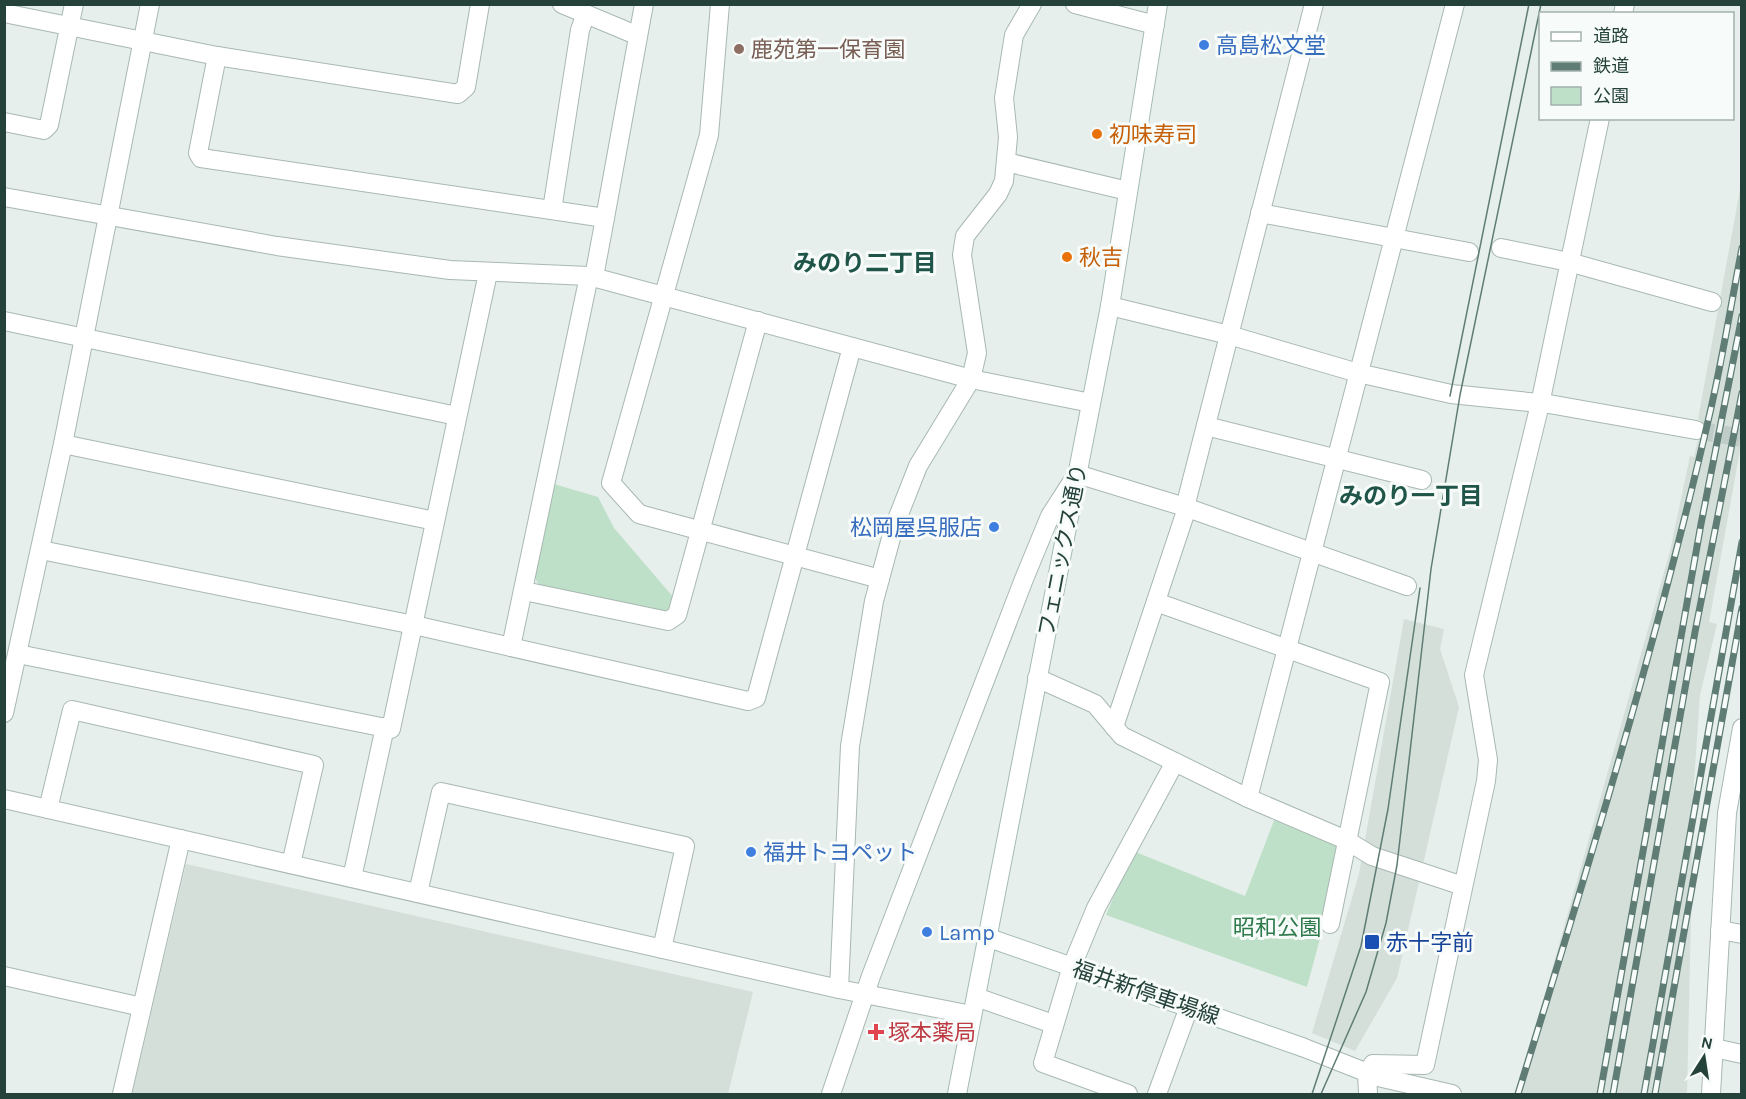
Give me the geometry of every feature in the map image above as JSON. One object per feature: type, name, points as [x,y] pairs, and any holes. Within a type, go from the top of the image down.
[{"type":"street","points":[[4,122],[44,130],[49,125],[74,4]]},
{"type":"street","points":[[4,713],[13,657],[41,550],[63,444],[150,4]]},
{"type":"street","points":[[4,13],[217,56],[458,94],[466,87],[480,4]]},
{"type":"street","points":[[562,4],[585,16],[636,35]]},
{"type":"street","points":[[511,647],[605,218],[636,35],[644,4]]},
{"type":"street","points":[[720,4],[709,135],[611,483],[639,514],[880,579]]},
{"type":"street","points":[[839,989],[850,746],[880,579],[894,527],[918,466],[971,378],[977,353],[962,255],[965,236],[998,194],[1006,162],[1008,137],[1004,98],[1014,35],[1032,4]]},
{"type":"street","points":[[1075,4],[1155,25]]},
{"type":"street","name":"フェニックス通り","points":[[957,1095],[1110,306],[1158,4]]},
{"type":"street","points":[[1114,727],[1186,507],[1314,4]]},
{"type":"street","points":[[1248,798],[1455,4]]},
{"type":"street","points":[[552,210],[580,30],[585,16]]},
{"type":"street","points":[[217,56],[198,153],[201,158],[605,218]]},
{"type":"street","points":[[1368,1095],[1367,1072],[1373,1064],[1425,1065],[1486,781],[1488,760],[1474,675],[1540,404],[1600,120]]},
{"type":"street","points":[[1006,162],[1128,191]]},
{"type":"street","points":[[4,197],[277,246],[488,273],[592,277],[971,378],[1091,403]]},
{"type":"street","points":[[1260,213],[1394,236],[1469,252]]},
{"type":"street","points":[[1501,248],[1569,262],[1713,302]]},
{"type":"street","points":[[13,657],[391,729],[488,273]]},
{"type":"street","points":[[1110,306],[1229,335],[1358,373],[1451,394],[1540,404],[1696,430]]},
{"type":"street","points":[[4,321],[457,417]]},
{"type":"street","points":[[524,591],[668,621],[677,615],[758,321]]},
{"type":"street","points":[[41,550],[414,625],[748,701],[756,698],[852,347]]},
{"type":"street","points":[[1206,426],[1422,480]]},
{"type":"street","points":[[63,444],[435,520]]},
{"type":"street","points":[[831,1095],[865,994],[1024,579],[1050,516],[1077,474],[1186,507],[1407,586]]},
{"type":"street","points":[[1156,602],[1380,682],[1330,924]]},
{"type":"street","points":[[1037,678],[1095,704],[1122,736],[1174,762],[1248,798],[1346,840],[1372,856],[1463,886]]},
{"type":"street","points":[[48,809],[72,710],[314,765],[291,864]]},
{"type":"street","points":[[352,878],[385,727]]},
{"type":"street","points":[[1711,1095],[1720,930],[1742,728]]},
{"type":"street","points":[[1128,1095],[1042,1063],[1072,966],[1096,908],[1174,762]]},
{"type":"street","points":[[417,892],[441,792],[685,846],[662,949]]},
{"type":"street","points":[[4,799],[839,989],[974,1006],[1053,1024]]},
{"type":"street","points":[[122,1095],[181,839]]},
{"type":"street","points":[[1720,930],[1742,934]]},
{"type":"street","name":"福井新停車場線","points":[[989,938],[1302,1047],[1367,1072],[1452,1095]]},
{"type":"street","points":[[4,976],[142,1007]]},
{"type":"street","points":[[1157,1095],[1189,1007]]},
{"type":"street","points":[[1714,1048],[1742,1053]]},
{"type":"shaded area","points":[[1741,184],[1741,445],[1709,622],[1717,624],[1700,695],[1694,782],[1687,1094],[1514,1094],[1546,991],[1670,551],[1690,456],[1694,457],[1702,422],[1698,419]]},
{"type":"shaded area","points":[[1404,619],[1444,629],[1440,649],[1459,707],[1397,978],[1355,1051],[1312,1033],[1359,874]]},
{"type":"shaded area","points":[[186,864],[753,992],[728,1094],[132,1094]]},
{"type":"green space","points":[[554,484],[598,497],[614,528],[674,598],[672,608],[660,613],[540,587],[534,576]]},
{"type":"green space","name":"昭和公園","points":[[1275,818],[1345,845],[1307,987],[1106,915],[1133,851],[1245,896]]},
{"type":"tunnel","points":[[1696,430],[1742,438]]},
{"type":"tram line","points":[[1450,396],[1529,4]]},
{"type":"tram line","points":[[1539,12],[1541,4]]},
{"type":"tram line","points":[[1321,1094],[1366,992],[1386,923],[1397,865],[1431,569],[1460,395],[1539,14]]},
{"type":"tram line","points":[[1312,1094],[1361,946],[1388,809],[1420,588]]},
{"type":"railway","points":[[1518,1094],[1595,842],[1666,588],[1714,396],[1742,248]]},
{"type":"railway","points":[[1600,1094],[1701,524],[1742,316]]},
{"type":"railway","points":[[1613,1094],[1695,632],[1742,393]]},
{"type":"railway","points":[[1644,1094],[1742,542]]},
{"type":"railway","points":[[1655,1094],[1742,608]]},
{"type":"place","name":"高島松文堂","points":[[1204,45]]},
{"type":"place","name":"鹿苑第一保育園","points":[[739,49]]},
{"type":"place","name":"初味寿司","points":[[1097,134]]},
{"type":"place","name":"秋吉","points":[[1067,257]]},
{"type":"place","name":"松岡屋呉服店","points":[[994,527]]},
{"type":"place","name":"福井トヨペット","points":[[751,852]]},
{"type":"place","name":"Lamp","points":[[927,932]]},
{"type":"place","name":"赤十字前","points":[[1372,942]]},
{"type":"place","name":"塚本薬局","points":[[876,1032]]},
{"type":"district","name":"みのり二丁目","points":[[865,263]]},
{"type":"district","name":"みのり一丁目","points":[[1411,496]]}]
